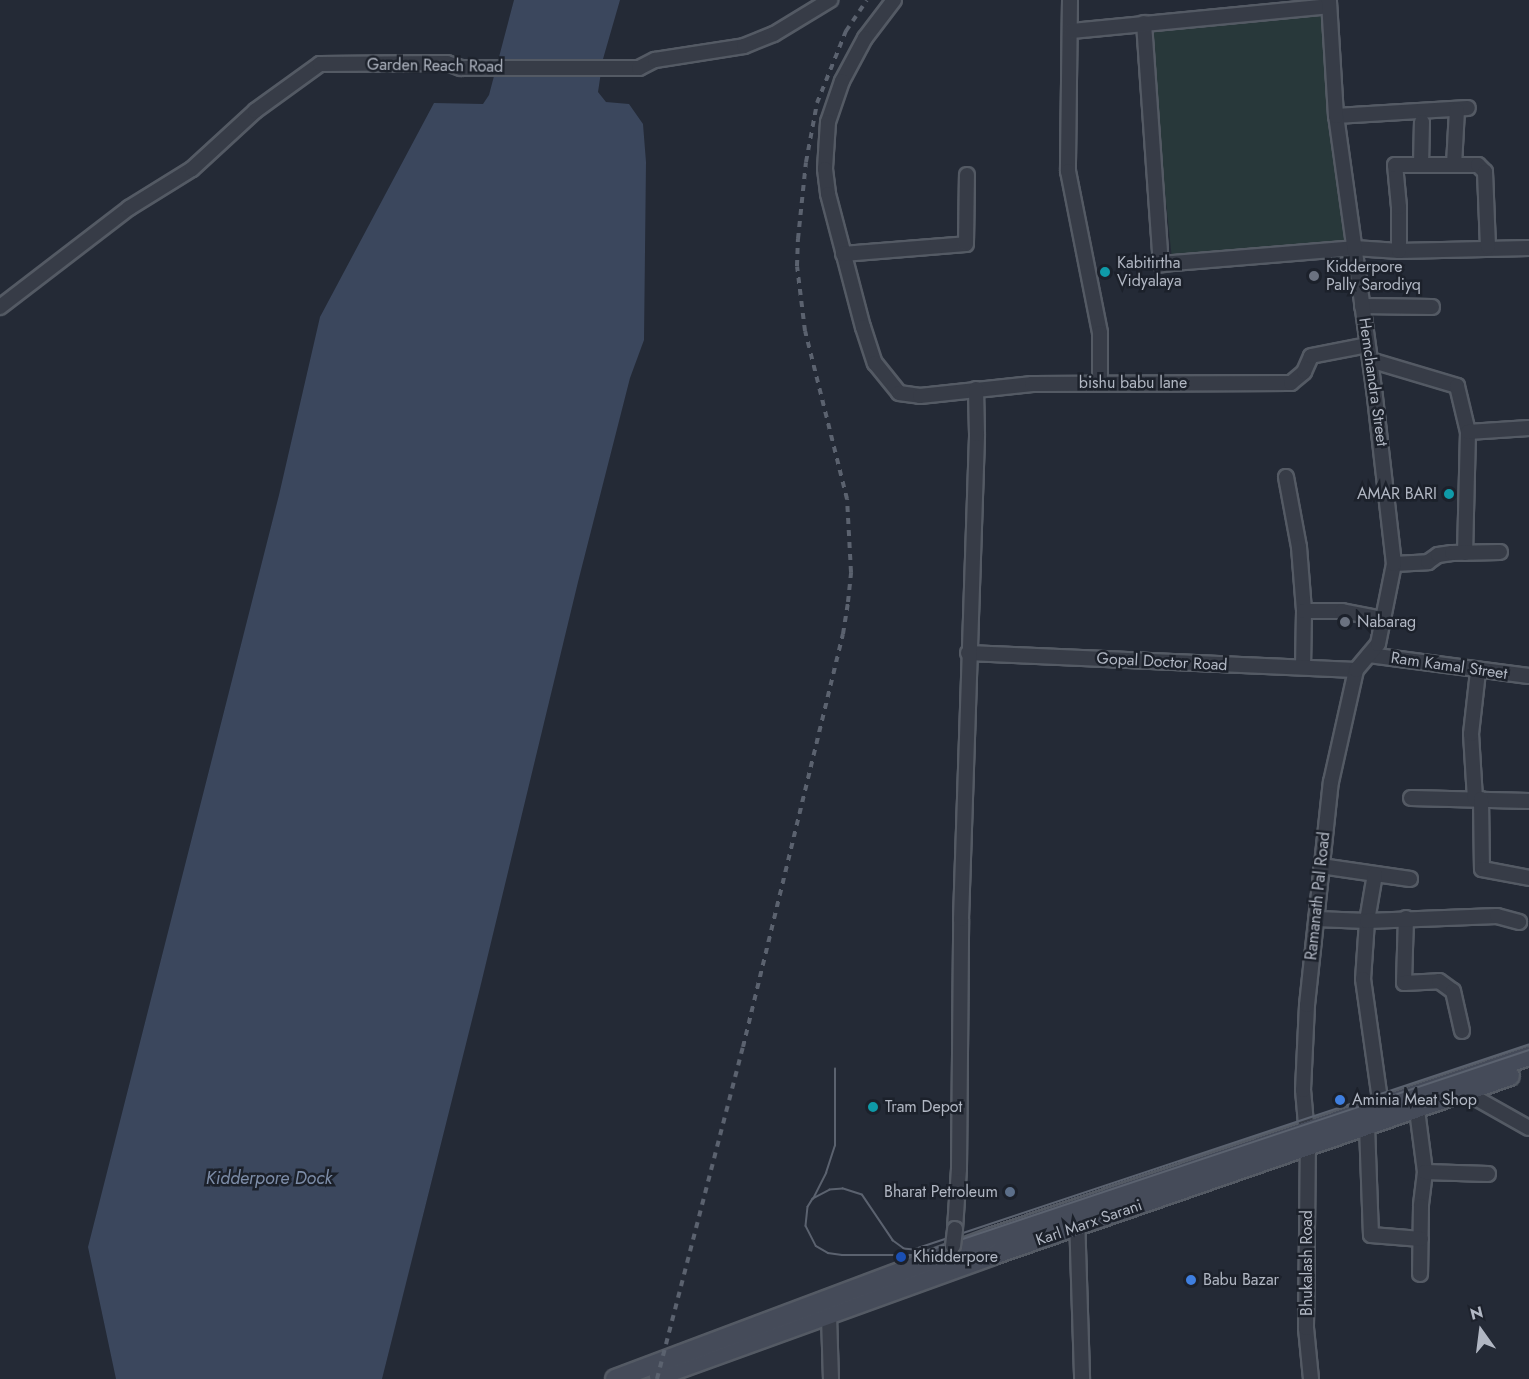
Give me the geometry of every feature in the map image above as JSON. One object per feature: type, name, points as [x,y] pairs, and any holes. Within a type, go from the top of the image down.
[{"type":"main road","points":[[1307,1140],[1381,1107],[1464,1086],[1529,1056]]},
{"type":"main road","name":"Karl Marx Sarani","points":[[650,1379],[829,1316],[954,1256],[1077,1218],[1307,1140],[1367,1126],[1417,1110],[1464,1086],[1529,1069]]},
{"type":"main road","points":[[615,1379],[954,1256]]},
{"type":"street","name":"Garden Reach Road","points":[[0,307],[129,208],[192,169],[255,111],[320,64],[447,63],[460,68],[639,68],[655,60],[744,46],[774,34],[830,0]]},
{"type":"street","points":[[894,0],[864,38],[842,81],[828,122],[825,169],[843,254],[966,244],[967,175]]},
{"type":"street","points":[[1071,0],[1068,171],[1100,333],[1100,383]]},
{"type":"street","points":[[1071,31],[1329,3]]},
{"type":"street","name":"Hemchandra Street","points":[[1329,3],[1336,116],[1370,360],[1394,564],[1378,644],[1370,654]]},
{"type":"street","points":[[1144,23],[1161,264],[1354,248],[1399,250],[1529,248]]},
{"type":"street","points":[[1336,116],[1463,109],[1454,165]]},
{"type":"street","points":[[1421,165],[1422,122]]},
{"type":"street","points":[[1399,250],[1400,207],[1395,165],[1478,165],[1485,172],[1488,247]]},
{"type":"street","name":"bishu babu lane","points":[[843,254],[875,363],[898,393],[920,396],[1032,384],[1291,383],[1304,372],[1311,356],[1368,345]]},
{"type":"street","points":[[1362,306],[1432,307]]},
{"type":"street","points":[[1370,360],[1457,386],[1468,432],[1465,553]]},
{"type":"street","points":[[954,1256],[959,1169],[961,920],[977,434],[976,389]]},
{"type":"street","points":[[1468,432],[1529,428]]},
{"type":"street","points":[[1286,477],[1299,547],[1304,611],[1303,667]]},
{"type":"street","points":[[1394,564],[1428,561],[1438,555],[1500,552]]},
{"type":"street","points":[[1304,611],[1342,611],[1383,619]]},
{"type":"street","name":"Gopal Doctor Road","points":[[968,653],[1356,670]]},
{"type":"street","name":"Ramanath Pal Road","points":[[1307,1140],[1303,1090],[1307,1005],[1331,782],[1356,670],[1370,654]]},
{"type":"street","name":"Ram Kamal Street","points":[[1370,654],[1478,672],[1529,676]]},
{"type":"street","points":[[1478,672],[1472,734],[1482,869],[1529,878]]},
{"type":"street","points":[[1411,798],[1529,801]]},
{"type":"street","points":[[1322,866],[1410,879]]},
{"type":"street","points":[[1375,874],[1367,921],[1364,979],[1381,1107]]},
{"type":"street","points":[[1316,919],[1367,921],[1497,916],[1519,922]]},
{"type":"street","points":[[1406,918],[1404,983],[1439,981],[1454,991],[1462,1031]]},
{"type":"street","points":[[1464,1086],[1529,1128]]},
{"type":"street","points":[[1417,1110],[1425,1172],[1421,1206],[1420,1274]]},
{"type":"street","points":[[1367,1126],[1371,1235],[1422,1239]]},
{"type":"street","name":"Bhukalash Road","points":[[1307,1140],[1306,1328],[1311,1379]]},
{"type":"street","points":[[1425,1172],[1488,1174]]},
{"type":"street","points":[[1077,1218],[1082,1379]]},
{"type":"street","points":[[829,1316],[831,1379]]},
{"type":"shaded area","points":[[1324,12],[1348,241],[1172,259],[1148,31]]},
{"type":"water","name":"Kidderpore Dock","points":[[514,0],[620,0],[603,59],[598,92],[606,102],[629,104],[643,124],[646,162],[644,340],[630,378],[578,582],[382,1379],[116,1379],[88,1247],[279,495],[320,317],[434,103],[483,104],[489,95]]},
{"type":"tram line","points":[[1529,1045],[914,1250],[904,1249],[893,1241],[862,1195],[843,1189],[830,1190],[813,1199],[808,1207],[806,1226],[816,1246],[828,1253],[915,1255],[1529,1050]]},
{"type":"tram line","points":[[813,1199],[826,1173],[835,1146],[835,1069]]},
{"type":"railway","points":[[657,1379],[743,1047],[843,634],[848,602],[851,572],[847,499],[805,331],[797,266],[806,162],[817,103],[846,31],[867,0]]},
{"type":"place","name":"Kabitirtha Vidyalaya","points":[[1105,272]]},
{"type":"place","name":"Kidderpore Pally Sarodiyq","points":[[1314,276]]},
{"type":"place","name":"AMAR BARI","points":[[1449,494]]},
{"type":"place","name":"Nabarag","points":[[1345,622]]},
{"type":"place","name":"Aminia Meat Shop","points":[[1340,1100]]},
{"type":"place","name":"Tram Depot","points":[[873,1107]]},
{"type":"place","name":"Bharat Petroleum","points":[[1010,1192]]},
{"type":"place","name":"Khidderpore","points":[[901,1257]]},
{"type":"place","name":"Babu Bazar","points":[[1191,1280]]}]
